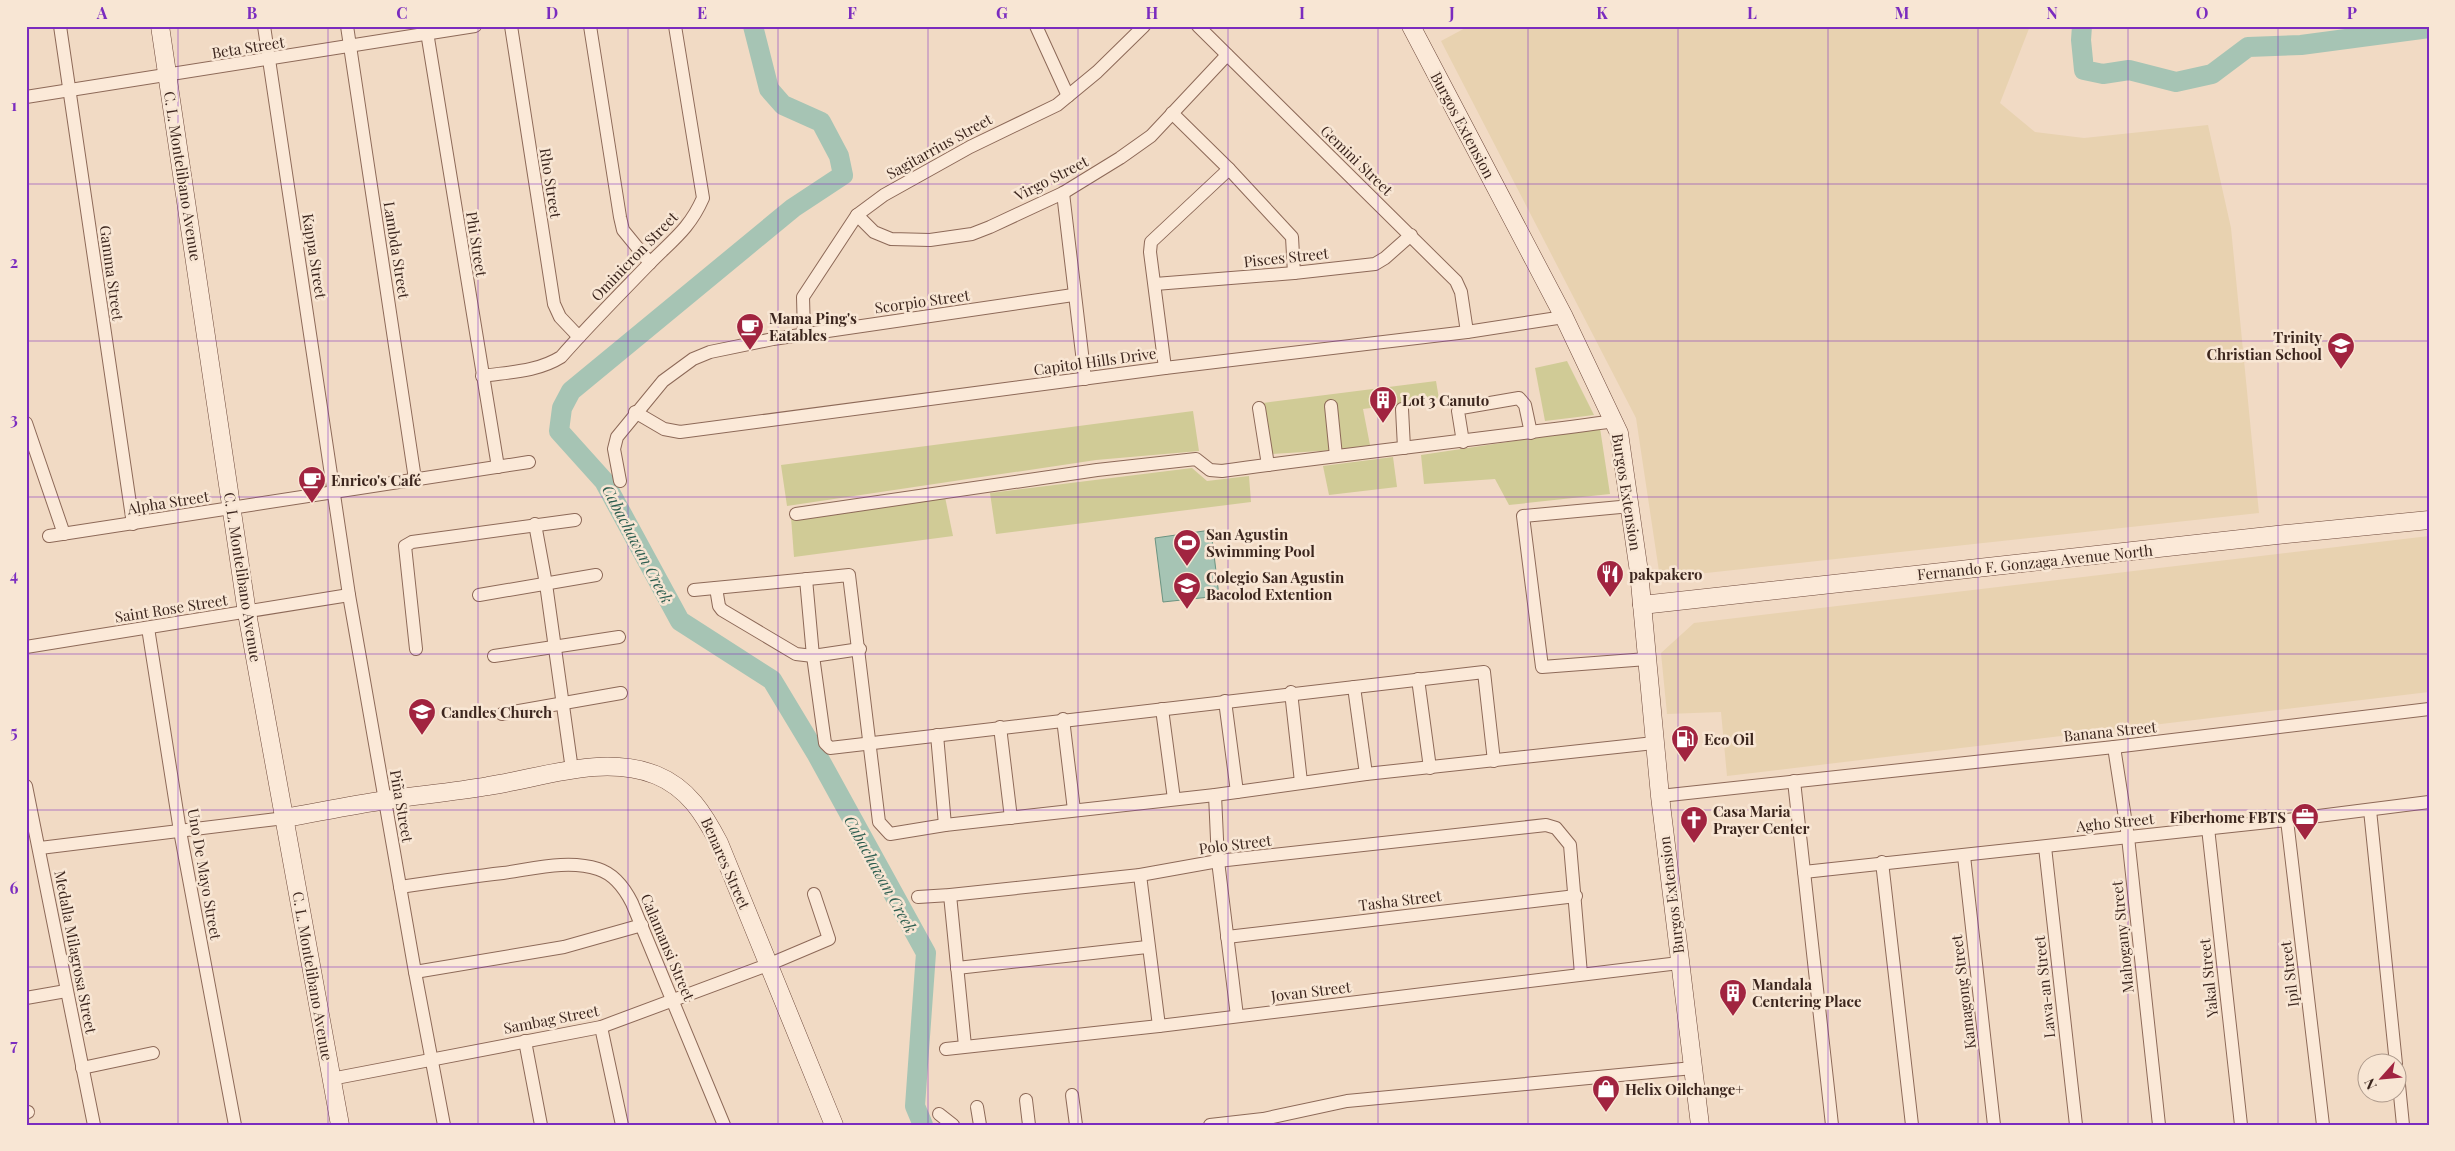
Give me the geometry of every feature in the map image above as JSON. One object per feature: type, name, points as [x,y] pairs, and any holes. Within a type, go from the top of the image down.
[{"type":"street","name":"Gamma Street","points":[[60,26],[132,524]]},
{"type":"street","name":"C. L. Montelibano Avenue","points":[[160,26],[233,508],[247,613],[340,1125]]},
{"type":"street","name":"Kappa Street","points":[[264,26],[335,491]]},
{"type":"street","name":"Lambda Street","points":[[347,26],[415,479]]},
{"type":"street","name":"Beta Street","points":[[26,97],[269,60],[427,30],[475,26]]},
{"type":"street","name":"Rho Street","points":[[511,26],[553,296],[560,317],[579,337]]},
{"type":"street","points":[[590,26],[620,217],[626,234],[650,263]]},
{"type":"street","name":"Ominicron Street","points":[[482,376],[536,368],[549,364],[561,356],[686,228],[703,198],[674,26]]},
{"type":"street","points":[[1036,26],[1068,96]]},
{"type":"street","name":"Sagitarrius Street","points":[[804,334],[803,296],[857,215],[884,195],[1002,130],[1057,104],[1144,26]]},
{"type":"street","name":"Gemini Street","points":[[1198,26],[1411,235],[1456,282],[1461,292],[1467,332]]},
{"type":"street","name":"Burgos Extension","points":[[1411,26],[1564,317],[1615,421],[1631,506],[1654,743],[1700,1125]]},
{"type":"street","name":"Phi Street","points":[[427,30],[498,467]]},
{"type":"street","name":"Virgo Street","points":[[857,215],[874,232],[891,239],[930,240],[972,234],[1063,193],[1120,158],[1151,136],[1227,55]]},
{"type":"street","points":[[1172,113],[1229,169],[1292,237],[1294,273]]},
{"type":"street","points":[[1165,368],[1150,252],[1151,242],[1229,169]]},
{"type":"street","points":[[1063,193],[1073,295],[1085,379]]},
{"type":"street","name":"Pisces Street","points":[[1155,284],[1294,273],[1375,264],[1385,258],[1411,235]]},
{"type":"street","name":"Scorpio Street","points":[[620,481],[614,442],[635,412],[663,381],[693,358],[710,352],[804,334],[1073,295]]},
{"type":"street","name":"Capitol Hills Drive","points":[[635,412],[664,429],[680,432],[1165,368],[1467,332],[1564,317]]},
{"type":"street","points":[[1463,442],[1458,411],[1461,408],[1519,398],[1525,405],[1531,433]]},
{"type":"street","points":[[1331,406],[1336,456]]},
{"type":"street","points":[[1259,408],[1268,465]]},
{"type":"street","points":[[1402,409],[1404,448]]},
{"type":"street","points":[[796,514],[1097,470],[1190,459],[1200,461],[1213,471],[1463,442],[1615,421]]},
{"type":"street","points":[[26,423],[64,534]]},
{"type":"street","name":"Alpha Street","points":[[49,536],[529,462]]},
{"type":"street","name":"Piña Street","points":[[335,491],[349,595],[384,800],[444,1125]]},
{"type":"street","points":[[1631,506],[1523,516],[1542,667],[1647,659]]},
{"type":"street","points":[[416,649],[405,546],[412,542],[575,520]]},
{"type":"street","name":"Fernando F. Gonzaga Avenue North","points":[[1642,606],[2286,534],[2429,520]]},
{"type":"street","points":[[535,524],[546,584],[572,770]]},
{"type":"street","points":[[479,595],[596,575]]},
{"type":"street","points":[[694,590],[849,575],[860,649],[879,822],[890,834],[945,825],[1216,795],[1366,774],[1654,743]]},
{"type":"street","points":[[806,579],[813,656],[825,743],[830,748],[1291,692],[1354,687],[1484,672],[1494,761]]},
{"type":"street","points":[[716,588],[719,606],[722,610],[782,648],[796,654],[813,656],[860,649]]},
{"type":"street","name":"Saint Rose Street","points":[[26,647],[247,613],[349,595]]},
{"type":"street","name":"Uno De Mayo Street","points":[[148,628],[180,831],[235,1125]]},
{"type":"street","points":[[494,656],[619,636]]},
{"type":"street","points":[[1418,679],[1430,768]]},
{"type":"street","points":[[1354,687],[1366,774]]},
{"type":"street","points":[[1291,692],[1301,782]]},
{"type":"street","points":[[502,714],[621,693]]},
{"type":"street","points":[[1225,701],[1237,792]]},
{"type":"street","points":[[1162,709],[1174,799]]},
{"type":"street","name":"Banana Street","points":[[1660,796],[2114,747],[2429,710]]},
{"type":"street","points":[[1063,719],[1074,810]]},
{"type":"street","points":[[1000,727],[1011,818]]},
{"type":"street","points":[[937,735],[945,825]]},
{"type":"street","name":"Mahogany Street","points":[[2114,747],[2128,837],[2159,1125]]},
{"type":"street","name":"Benares Street","points":[[285,818],[384,800],[489,786],[572,770],[629,768],[657,776],[693,799],[704,813],[719,843],[770,964],[834,1125]]},
{"type":"street","points":[[1794,781],[1832,1125]]},
{"type":"street","name":"Medalla Milagrosa Street","points":[[26,786],[40,848],[66,991],[94,1125]]},
{"type":"street","points":[[1216,795],[1218,861],[1237,1016]]},
{"type":"street","name":"Agho Street","points":[[1804,872],[1882,862],[1964,856],[2287,820],[2429,802]]},
{"type":"street","points":[[2370,810],[2395,1054]]},
{"type":"street","points":[[40,848],[285,818]]},
{"type":"street","name":"Ipil Street","points":[[2287,820],[2323,1125]]},
{"type":"street","name":"Polo Street","points":[[918,897],[1140,875],[1218,861],[1546,825],[1556,828],[1570,845],[1576,896]]},
{"type":"street","name":"Yakal Street","points":[[2208,828],[2240,1125]]},
{"type":"street","name":"Lawa-an Street","points":[[2045,846],[2076,1125]]},
{"type":"street","name":"Kamagong Street","points":[[1964,856],[1994,1125]]},
{"type":"street","points":[[1882,862],[1912,1125]]},
{"type":"street","name":"Calamansi Street","points":[[400,887],[556,865],[583,865],[600,869],[624,888],[642,924],[724,1125]]},
{"type":"street","points":[[1140,875],[1147,946],[1159,1026]]},
{"type":"street","name":"Sambag Street","points":[[332,1079],[601,1027],[770,964],[829,939],[814,894]]},
{"type":"street","points":[[950,895],[965,1046]]},
{"type":"street","points":[[1576,896],[1581,974]]},
{"type":"street","name":"Tasha Street","points":[[1227,937],[1576,896]]},
{"type":"street","points":[[415,972],[564,947],[642,924]]},
{"type":"street","points":[[957,968],[1147,946]]},
{"type":"street","name":"Jovan Street","points":[[946,1049],[1159,1026],[1679,963]]},
{"type":"street","points":[[26,998],[66,991]]},
{"type":"street","points":[[601,1027],[622,1125]]},
{"type":"street","points":[[525,1041],[541,1125]]},
{"type":"street","points":[[82,1068],[153,1053]]},
{"type":"street","points":[[1210,1125],[1263,1119],[1347,1101],[1693,1068]]},
{"type":"street","points":[[1072,1095],[1076,1125]]},
{"type":"street","points":[[1026,1100],[1029,1125]]},
{"type":"street","points":[[2400,1104],[2402,1125]]},
{"type":"street","points":[[977,1107],[980,1125]]},
{"type":"street","points":[[939,1114],[953,1125]]},
{"type":"shaded area","points":[[1469,26],[2030,26],[2000,103],[2035,132],[2084,138],[2208,125],[2231,228],[2259,513],[1660,578],[1636,418],[1441,41]]},
{"type":"shaded area","points":[[1567,361],[1594,415],[1545,421],[1535,368]]},
{"type":"shaded area","points":[[1436,381],[1439,399],[1363,409],[1370,445],[1336,450],[1272,454],[1263,403]]},
{"type":"shaded area","points":[[1193,411],[1199,451],[1096,460],[787,506],[781,465]]},
{"type":"shaded area","points":[[1600,428],[1610,494],[1509,505],[1495,479],[1424,484],[1421,455]]},
{"type":"shaded area","points":[[1393,457],[1397,487],[1329,495],[1323,466]]},
{"type":"shaded area","points":[[1192,468],[1207,481],[1249,476],[1251,502],[996,534],[990,493]]},
{"type":"shaded area","points":[[945,497],[953,536],[794,557],[791,517]]},
{"type":"shaded area","name":"San Agustin Swimming Pool","points":[[1211,530],[1219,596],[1163,602],[1155,538]]},
{"type":"shaded area","points":[[2429,536],[2429,692],[1727,776],[1721,712],[1667,714],[1661,653],[1694,623]]},
{"type":"waterway","name":"Cabachawan Creek","points":[[753,26],[769,89],[783,105],[821,122],[839,156],[843,175],[793,208],[571,391],[562,408],[559,431],[604,481],[680,621],[772,680],[816,753],[926,953],[915,1106],[923,1125]]},
{"type":"waterway","points":[[2082,26],[2081,40],[2084,70],[2103,74],[2129,70],[2176,82],[2212,74],[2248,47],[2301,45],[2429,28]]},
{"type":"place","name":"Mama Ping's Eatables","points":[[750,351]]},
{"type":"place","name":"Trinity Christian School","points":[[2341,370]]},
{"type":"place","name":"Lot 3 Canuto","points":[[1383,424]]},
{"type":"place","name":"Enrico's Café","points":[[312,504]]},
{"type":"place","name":"San Agustin Swimming Pool","points":[[1187,567]]},
{"type":"place","name":"pakpakero","points":[[1610,598]]},
{"type":"place","name":"Colegio San Agustin Bacolod Extention","points":[[1187,610]]},
{"type":"place","name":"Candles Church","points":[[422,736]]},
{"type":"place","name":"Eco Oil","points":[[1685,763]]},
{"type":"place","name":"Fiberhome FBTS","points":[[2305,841]]},
{"type":"place","name":"Casa Maria Prayer Center","points":[[1694,844]]},
{"type":"place","name":"Mandala Centering Place","points":[[1733,1017]]},
{"type":"place","name":"Helix Oilchange+","points":[[1606,1113]]}]
